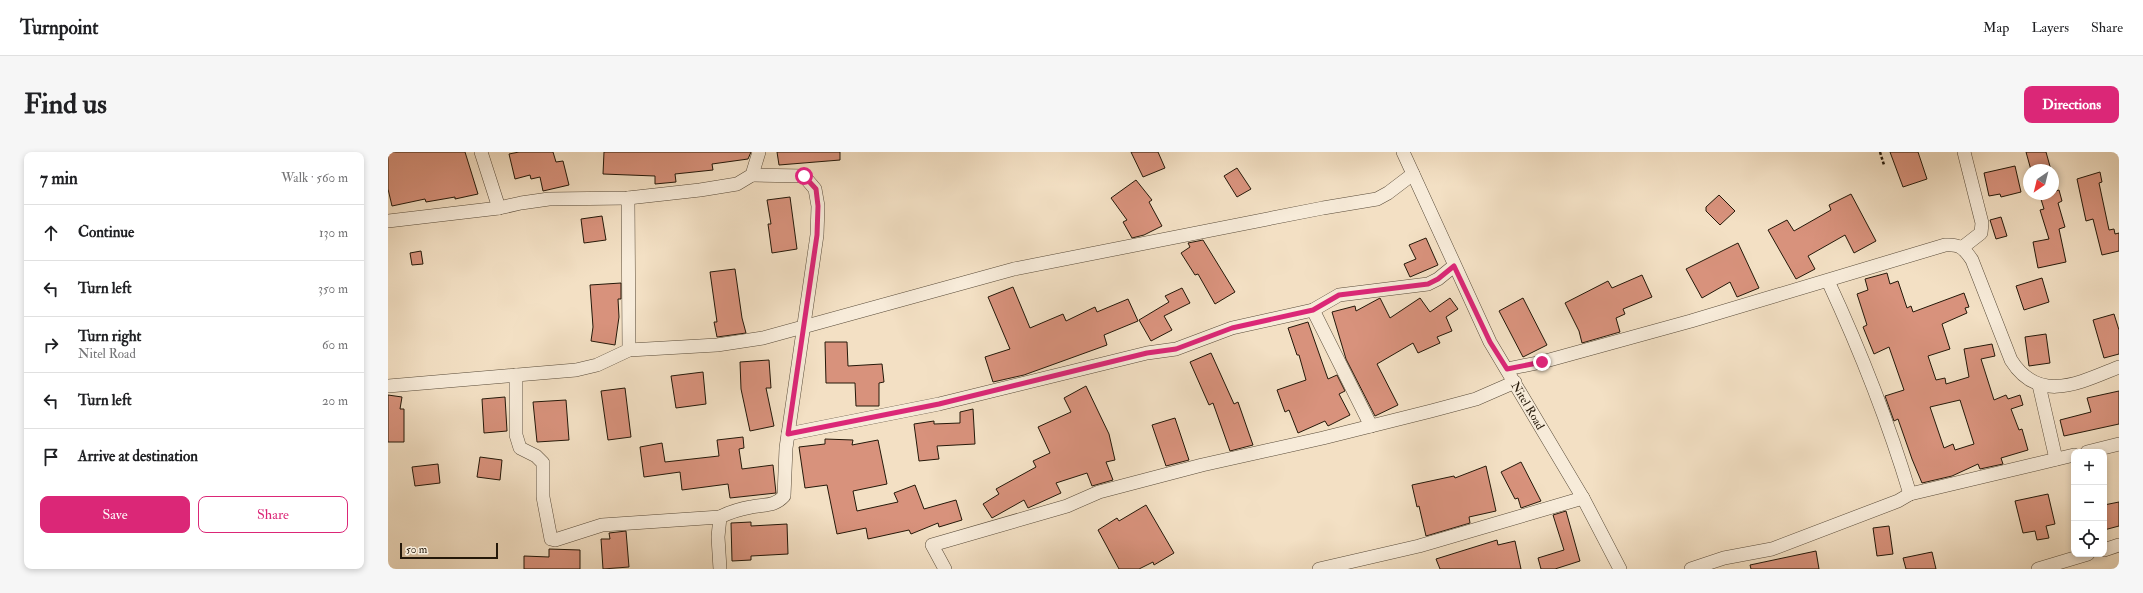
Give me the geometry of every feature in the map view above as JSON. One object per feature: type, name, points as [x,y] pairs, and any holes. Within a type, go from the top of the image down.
[{"type":"street","points":[[481,152],[499,208]]},
{"type":"street","points":[[752,175],[759,152]]},
{"type":"street","name":"Nitel Road","points":[[1403,152],[1490,342],[1583,498],[1620,569]]},
{"type":"street","points":[[1963,247],[1981,233],[1982,223],[1964,152]]},
{"type":"street","points":[[388,386],[576,370],[597,365],[629,350],[717,345],[763,338],[804,325],[1014,269],[1366,201],[1388,193],[1413,174]]},
{"type":"street","points":[[388,221],[499,208],[549,199],[628,198],[700,190],[737,184],[752,175],[804,176],[816,189],[818,206],[817,235],[788,434],[784,496],[779,502],[771,505],[753,506],[730,512],[720,517],[602,526],[555,540],[551,539],[543,498],[543,463],[536,456],[520,448],[516,436],[516,375]]},
{"type":"street","points":[[628,198],[629,350]]},
{"type":"street","points":[[1507,369],[1542,362],[1683,324],[1945,245],[1956,244],[1963,247],[1972,260],[2011,360],[2019,373],[2039,385],[2058,387],[2082,382],[2119,367]]},
{"type":"street","points":[[788,434],[939,404],[1147,353],[1176,349],[1232,328],[1313,310],[1339,295],[1428,284],[1438,279],[1454,266]]},
{"type":"street","points":[[1828,281],[1850,328],[1896,445],[1910,494]]},
{"type":"street","points":[[1313,310],[1371,426]]},
{"type":"street","points":[[945,569],[932,545],[1067,506],[1098,492],[1202,465],[1371,426],[1476,399],[1514,382]]},
{"type":"street","points":[[2039,385],[2056,459]]},
{"type":"street","points":[[2099,449],[2119,444]]},
{"type":"street","points":[[1691,569],[1724,558],[1772,549],[1898,501],[1910,494],[2071,456]]},
{"type":"street","points":[[1319,569],[1419,546],[1583,498]]},
{"type":"street","points":[[720,517],[718,538],[720,569]]},
{"type":"street","points":[[2107,549],[2119,545]]},
{"type":"street","points":[[2038,569],[2078,557]]},
{"type":"path","points":[[1880,152],[1884,165]]},
{"type":"building","points":[[465,152],[478,194],[455,199],[455,197],[426,202],[425,199],[392,206],[388,189],[388,153]]},
{"type":"building","points":[[519,152],[553,152],[556,162],[563,161],[569,185],[543,191],[540,177],[531,179],[530,175],[515,179],[509,154]]},
{"type":"building","points":[[604,152],[751,152],[748,159],[712,164],[713,170],[675,174],[676,182],[655,184],[655,176],[603,174]]},
{"type":"building","points":[[777,152],[840,152],[840,160],[779,165]]},
{"type":"building","points":[[1131,152],[1158,152],[1165,168],[1143,177]]},
{"type":"building","points":[[1890,152],[1918,152],[1927,179],[1903,187]]},
{"type":"building","points":[[2026,152],[2046,152],[2049,164],[2029,164]]},
{"type":"building","points":[[2015,166],[2021,192],[2001,197],[2000,194],[1989,196],[1984,173]]},
{"type":"building","points":[[1237,168],[1251,189],[1237,197],[1224,176]]},
{"type":"building","points":[[2100,172],[2102,182],[2099,183],[2109,230],[2114,229],[2115,234],[2119,233],[2119,251],[2102,255],[2093,219],[2086,221],[2077,179]]},
{"type":"building","points":[[1136,180],[1152,200],[1149,202],[1162,226],[1144,235],[1132,238],[1123,222],[1127,220],[1111,198]]},
{"type":"building","points":[[2059,190],[2062,201],[2058,203],[2065,227],[2059,229],[2066,262],[2038,268],[2033,242],[2049,239],[2040,210],[2044,209],[2041,200],[2059,200]]},
{"type":"building","points":[[1851,194],[1876,241],[1854,253],[1845,235],[1808,256],[1815,269],[1796,279],[1768,230],[1787,220],[1794,231],[1831,210],[1829,205]]},
{"type":"building","points":[[1719,195],[1735,211],[1720,225],[1706,211],[1706,207]]},
{"type":"building","points":[[790,197],[797,249],[772,253],[768,224],[771,224],[767,200]]},
{"type":"building","points":[[602,216],[606,240],[584,243],[581,219]]},
{"type":"building","points":[[2001,217],[2007,236],[1996,239],[1990,220]]},
{"type":"building","points":[[1426,238],[1438,265],[1410,277],[1404,264],[1416,259],[1409,245]]},
{"type":"building","points":[[1203,240],[1235,292],[1215,304],[1198,274],[1195,275],[1181,253],[1190,247],[1188,243]]},
{"type":"building","points":[[1738,243],[1759,288],[1737,297],[1730,282],[1702,298],[1686,269]]},
{"type":"building","points":[[421,251],[423,264],[412,265],[410,253]]},
{"type":"building","points":[[735,269],[742,318],[746,333],[717,337],[714,322],[717,322],[710,272]]},
{"type":"building","points":[[1887,273],[1890,284],[1898,281],[1907,308],[1911,306],[1913,312],[1964,293],[1969,307],[1965,308],[1967,313],[1942,324],[1950,349],[1928,356],[1936,380],[1945,378],[1946,384],[1969,377],[1964,349],[1992,344],[1995,356],[1981,359],[1994,400],[2006,395],[2008,399],[2020,395],[2023,405],[2011,409],[2019,430],[2022,429],[2028,450],[2001,458],[2003,464],[1980,469],[1978,464],[1952,476],[1922,483],[1898,419],[1894,421],[1885,396],[1904,390],[1889,347],[1874,354],[1863,327],[1867,325],[1857,294],[1868,290],[1865,279]],"holes":[[[1960,400],[1974,444],[1955,450],[1953,444],[1944,448],[1930,407]]]},
{"type":"building","points":[[1642,275],[1652,297],[1623,309],[1625,314],[1616,318],[1620,332],[1582,343],[1579,331],[1565,303],[1608,281],[1612,288]]},
{"type":"building","points":[[2042,278],[2049,302],[2024,310],[2016,286]]},
{"type":"building","points":[[621,283],[621,299],[618,299],[619,317],[615,345],[591,341],[593,327],[590,285]]},
{"type":"building","points":[[1013,287],[1030,328],[1063,314],[1066,321],[1095,307],[1097,312],[1128,299],[1138,321],[1104,335],[1107,345],[1024,375],[993,382],[985,357],[1010,349],[988,297]]},
{"type":"building","points":[[1182,288],[1190,303],[1164,316],[1172,330],[1151,341],[1139,320],[1169,302],[1165,296]]},
{"type":"building","points":[[1380,298],[1390,318],[1420,298],[1430,312],[1450,298],[1458,309],[1446,317],[1452,331],[1437,337],[1440,343],[1418,353],[1413,343],[1377,364],[1398,405],[1375,416],[1346,359],[1332,312],[1355,306],[1356,311]]},
{"type":"building","points":[[1523,298],[1547,345],[1523,357],[1499,311]]},
{"type":"building","points":[[2114,314],[2119,330],[2119,354],[2104,358],[2093,320]]},
{"type":"building","points":[[1308,322],[1328,379],[1337,375],[1345,391],[1339,394],[1350,415],[1328,426],[1325,421],[1298,433],[1289,410],[1285,412],[1277,390],[1306,380],[1299,355],[1297,355],[1288,328]]},
{"type":"building","points":[[2046,334],[2050,363],[2029,366],[2025,337]]},
{"type":"building","points":[[825,342],[847,342],[848,366],[882,364],[884,382],[879,383],[879,406],[856,406],[855,383],[826,383]]},
{"type":"building","points":[[1211,353],[1234,404],[1238,402],[1253,445],[1230,451],[1213,403],[1209,405],[1190,362]]},
{"type":"building","points":[[769,360],[771,388],[766,388],[774,426],[750,431],[741,389],[740,362]]},
{"type":"building","points":[[703,372],[706,404],[676,408],[671,376]]},
{"type":"building","points":[[1086,386],[1109,434],[1115,460],[1106,462],[1113,480],[1092,486],[1087,473],[1056,483],[1061,493],[1028,508],[1024,500],[992,518],[983,504],[999,494],[996,489],[1036,467],[1033,461],[1050,453],[1038,427],[1071,412],[1064,398]]},
{"type":"building","points":[[625,388],[631,437],[608,440],[601,391]]},
{"type":"building","points":[[2119,391],[2119,424],[2064,436],[2060,420],[2091,412],[2087,398]]},
{"type":"building","points":[[388,395],[402,397],[400,409],[404,409],[404,442],[388,442]]},
{"type":"building","points":[[505,397],[507,431],[484,433],[482,399]]},
{"type":"building","points":[[566,400],[569,440],[537,442],[533,402]]},
{"type":"building","points":[[973,409],[975,444],[937,446],[939,459],[919,461],[914,424],[934,421],[934,424],[960,423],[960,412]]},
{"type":"building","points":[[1175,418],[1189,460],[1166,466],[1152,425]]},
{"type":"building","points":[[743,437],[744,448],[739,449],[742,469],[773,465],[776,493],[730,498],[728,484],[682,490],[680,472],[644,477],[640,447],[662,443],[665,462],[719,456],[717,440]]},
{"type":"building","points":[[825,439],[853,440],[852,445],[878,440],[887,484],[853,491],[857,511],[898,502],[894,493],[915,485],[924,509],[956,500],[962,520],[939,527],[938,523],[911,534],[909,530],[868,539],[866,528],[837,534],[827,485],[805,488],[799,447],[825,444]]},
{"type":"building","points":[[480,457],[502,460],[500,480],[477,477]]},
{"type":"building","points":[[1521,462],[1541,501],[1521,508],[1518,498],[1515,499],[1501,472]]},
{"type":"building","points":[[438,464],[440,483],[415,486],[412,467]]},
{"type":"building","points":[[1486,466],[1496,511],[1469,517],[1470,523],[1426,536],[1412,485],[1454,476],[1455,478]]},
{"type":"building","points":[[2048,494],[2055,524],[2046,526],[2049,538],[2037,540],[2035,531],[2023,533],[2015,501]]},
{"type":"building","points":[[2119,502],[2119,526],[2107,529],[2107,521],[2107,504]]},
{"type":"building","points":[[1146,505],[1174,553],[1154,565],[1153,562],[1139,569],[1119,569],[1098,530],[1117,518],[1119,521]]},
{"type":"building","points":[[1566,511],[1580,561],[1555,569],[1541,569],[1538,558],[1564,550],[1553,515]]},
{"type":"building","points":[[751,522],[751,526],[787,524],[788,554],[751,556],[751,560],[732,561],[731,523]]},
{"type":"building","points":[[1889,526],[1893,554],[1877,556],[1873,528]]},
{"type":"building","points":[[626,531],[629,567],[603,569],[601,539],[610,539],[609,533]]},
{"type":"building","points":[[1497,540],[1498,545],[1515,541],[1521,569],[1440,569],[1436,559]]},
{"type":"building","points":[[549,549],[580,550],[580,569],[524,569],[524,556],[549,557]]},
{"type":"building","points":[[1816,551],[1819,569],[1751,569],[1750,565]]},
{"type":"building","points":[[1932,552],[1936,569],[1906,569],[1903,558]]},
{"type":"route","points":[[804,176],[816,189],[818,206],[817,235],[788,434],[939,404],[1021,385],[1107,362],[1147,353],[1176,349],[1194,344],[1232,328],[1313,310],[1339,295],[1361,291],[1412,287],[1428,284],[1438,279],[1454,266],[1490,342],[1507,369],[1542,362]]}]
